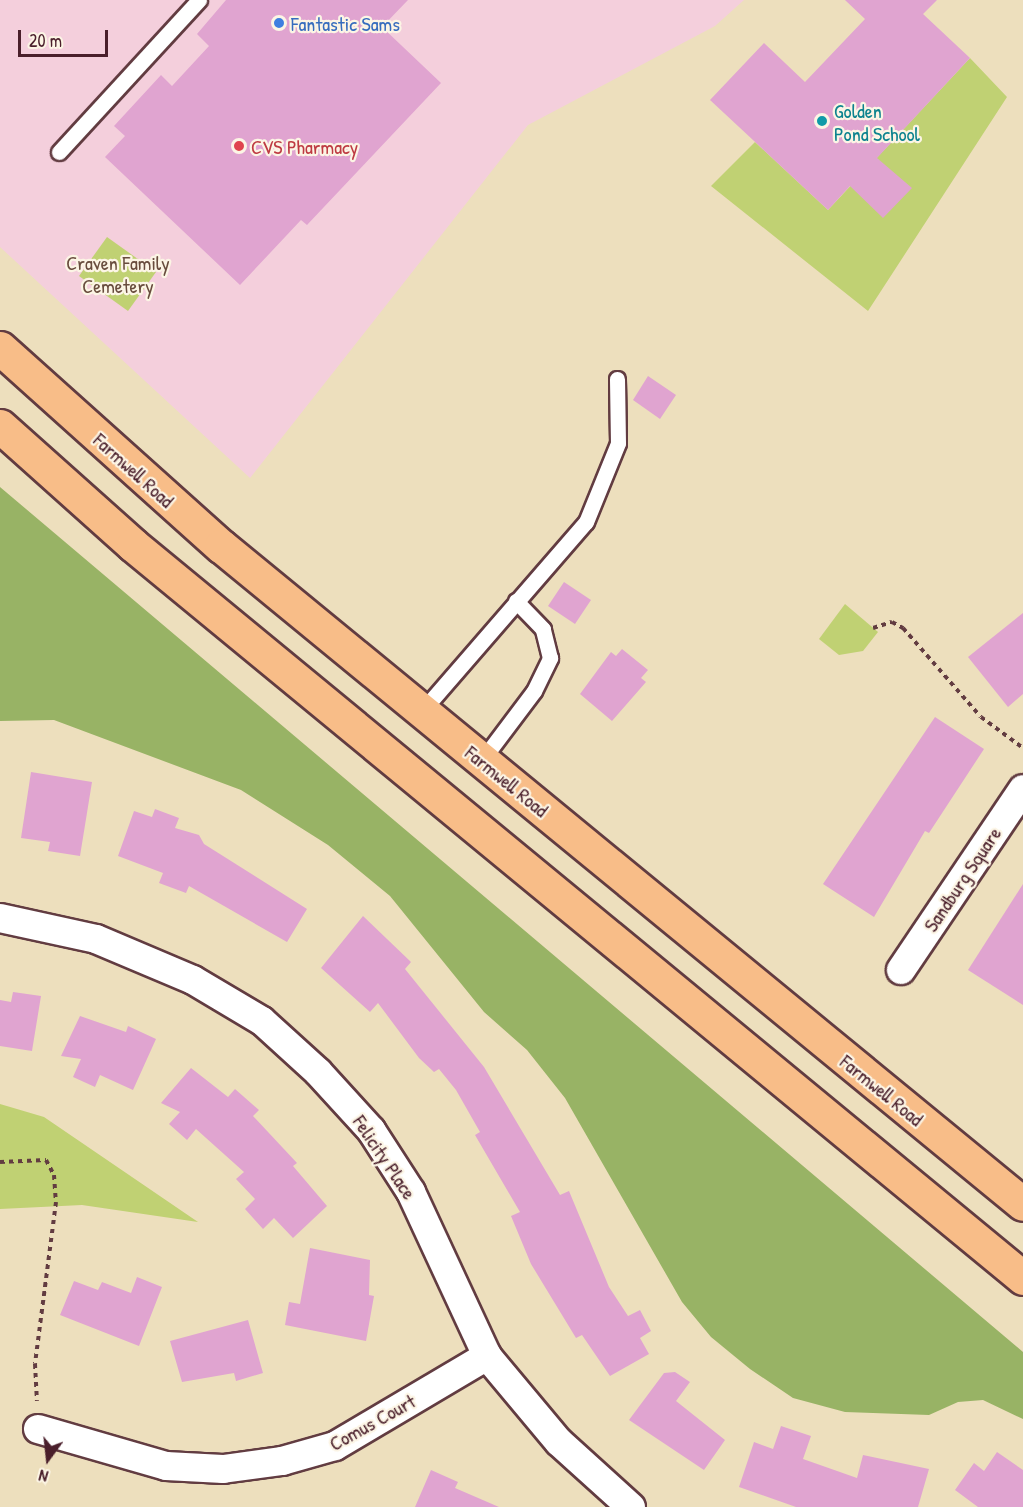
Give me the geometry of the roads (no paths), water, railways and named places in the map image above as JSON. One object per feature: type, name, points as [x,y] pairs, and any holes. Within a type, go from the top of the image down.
[{"type":"main road","name":"Farmwell Road","points":[[0,348],[129,467],[422,711],[1023,1204]]},
{"type":"main road","points":[[0,426],[134,545],[1023,1278]]},
{"type":"street","name":"Sandburg Square","points":[[901,970],[1023,789]]},
{"type":"street","name":"Felicity Place","points":[[0,918],[96,939],[194,980],[262,1021],[371,1130],[442,1251],[487,1356],[559,1442],[630,1507]]},
{"type":"street","name":"Comus Court","points":[[38,1429],[166,1466],[223,1469],[282,1461],[335,1446],[487,1356]]},
{"type":"lane","points":[[59,152],[199,0]]},
{"type":"lane","points":[[422,711],[516,601],[571,542],[600,498],[618,443],[617,379]]},
{"type":"lane","points":[[482,760],[534,691],[550,658],[543,629],[516,601]]},
{"type":"place","name":"Fantastic Sams","points":[[279,23]]},
{"type":"place","name":"Golden Pond School","points":[[822,121]]},
{"type":"place","name":"CVS Pharmacy","points":[[239,146]]},
{"type":"park label","name":"Craven Family Cemetery","points":[[118,274]]}]
